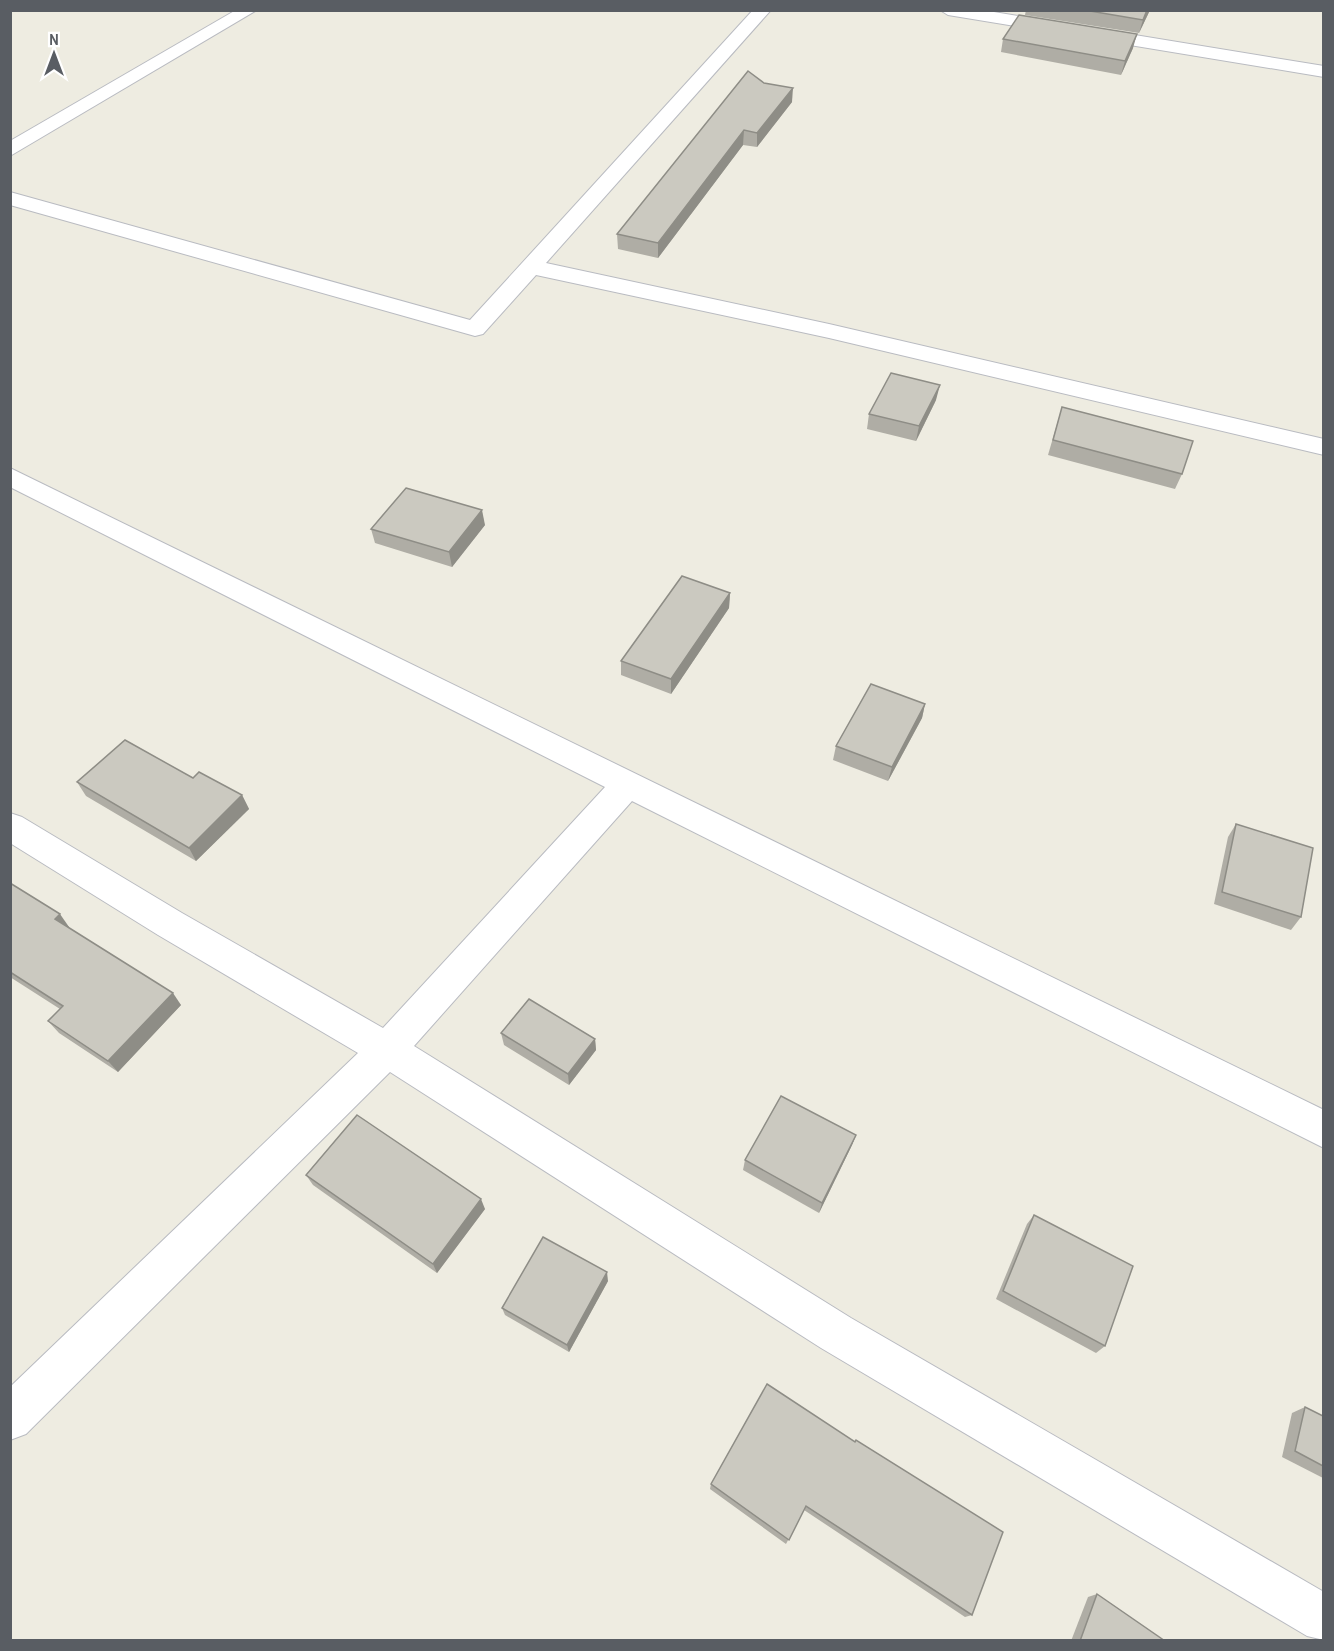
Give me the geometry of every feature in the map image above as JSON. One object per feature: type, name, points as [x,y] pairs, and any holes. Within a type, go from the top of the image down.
[{"type":"street","points":[[10,150],[249,10]]},
{"type":"street","points":[[10,198],[475,329],[763,10]]},
{"type":"street","points":[[948,10],[1323,72]]},
{"type":"street","points":[[531,267],[807,325],[1112,400],[1323,447]]},
{"type":"street","points":[[10,476],[1323,1130]]},
{"type":"street","points":[[10,1418],[387,1050],[628,784]]},
{"type":"street","points":[[10,826],[170,924],[387,1050],[836,1333],[1323,1619]]},
{"type":"building","points":[[1084,10],[1147,10],[1143,20]]},
{"type":"building","points":[[1019,15],[1137,34],[1125,61],[1003,39]]},
{"type":"building","points":[[748,71],[764,83],[793,88],[757,133],[744,130],[658,243],[617,234]]},
{"type":"building","points":[[891,373],[940,385],[919,426],[869,414]]},
{"type":"building","points":[[1062,407],[1193,441],[1182,474],[1053,440]]},
{"type":"building","points":[[406,488],[482,510],[449,552],[371,529]]},
{"type":"building","points":[[682,576],[730,593],[671,679],[621,661]]},
{"type":"building","points":[[871,684],[925,704],[892,767],[836,746]]},
{"type":"building","points":[[125,740],[193,778],[199,772],[242,795],[189,848],[77,782]]},
{"type":"building","points":[[1236,824],[1313,848],[1301,917],[1222,892]]},
{"type":"building","points":[[10,883],[60,914],[55,919],[173,993],[108,1061],[48,1021],[63,1006],[10,972]]},
{"type":"building","points":[[529,999],[595,1039],[568,1074],[501,1033]]},
{"type":"building","points":[[781,1096],[856,1135],[822,1203],[745,1160]]},
{"type":"building","points":[[357,1115],[481,1199],[433,1264],[306,1175]]},
{"type":"building","points":[[1034,1215],[1133,1266],[1105,1346],[1003,1291]]},
{"type":"building","points":[[543,1237],[607,1272],[567,1345],[502,1308]]},
{"type":"building","points":[[767,1384],[855,1442],[856,1440],[1003,1532],[972,1615],[806,1506],[789,1540],[711,1484]]},
{"type":"building","points":[[1305,1407],[1323,1416],[1323,1466],[1295,1451]]},
{"type":"building","points":[[1097,1594],[1165,1641],[1080,1641]]}]
